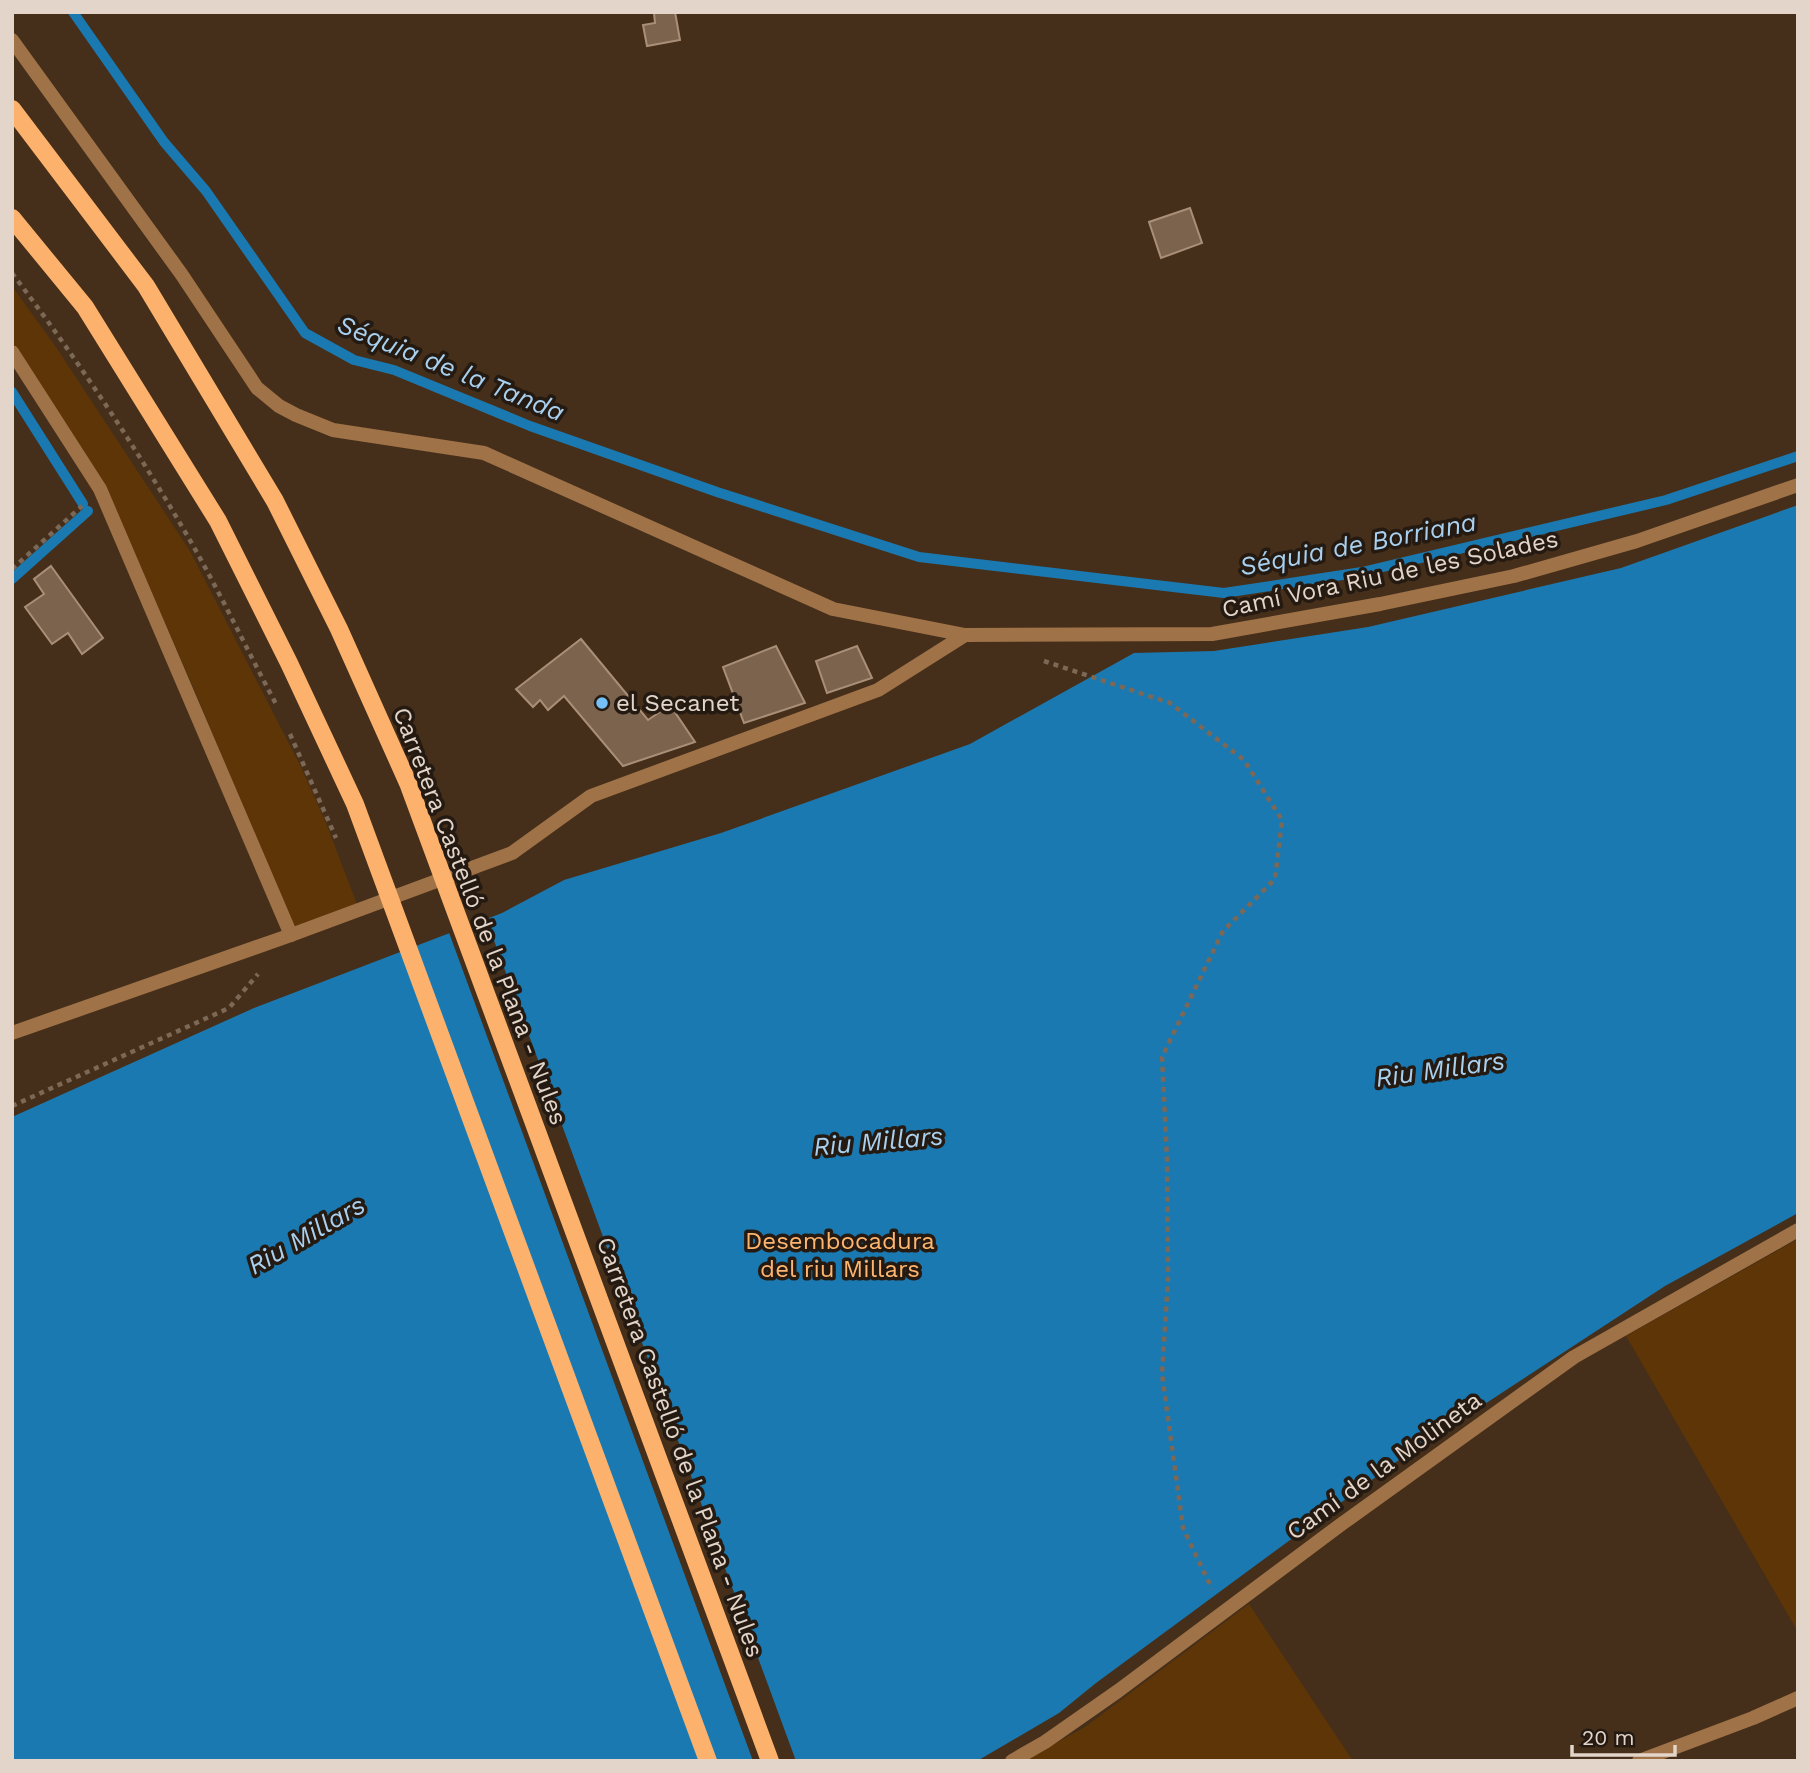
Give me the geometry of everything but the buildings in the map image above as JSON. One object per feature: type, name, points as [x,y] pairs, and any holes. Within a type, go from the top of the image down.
[{"type":"main road","name":"Carretera Castelló de la Plana - Nules","points":[[12,108],[146,286],[275,501],[339,629],[408,783],[770,1761]]},
{"type":"main road","points":[[12,218],[85,307],[218,521],[355,804],[708,1761]]},
{"type":"street","name":"Camí Vora Riu de les Solades","points":[[12,40],[182,275],[257,388],[279,406],[333,430],[484,453],[833,608],[965,635],[1212,634],[1380,604],[1514,576],[1625,545],[1798,485]]},
{"type":"street","points":[[12,352],[100,489],[291,934]]},
{"type":"street","points":[[12,1033],[512,853],[591,796],[878,691],[965,635]]},
{"type":"street","name":"Camí de la Molineta","points":[[1012,1761],[1045,1742],[1118,1691],[1574,1357],[1798,1230]]},
{"type":"street","points":[[1639,1761],[1798,1698]]},
{"type":"path","points":[[12,273],[48,320],[127,436],[185,532],[276,704]]},
{"type":"path","points":[[12,569],[100,489]]},
{"type":"path","points":[[1040,659],[1170,703],[1244,760],[1282,820],[1276,878],[1223,931],[1161,1057],[1167,1159],[1168,1278],[1162,1374],[1183,1528],[1223,1612]]},
{"type":"path","points":[[288,729],[328,818]]},
{"type":"path","points":[[12,1106],[229,1009],[291,934]]},
{"type":"shaded area","points":[[12,286],[58,350],[190,551],[300,765],[357,904],[295,927],[287,913],[112,501],[100,477],[12,341]]},
{"type":"shaded area","points":[[1798,1239],[1798,1632],[1626,1336]]},
{"type":"shaded area","points":[[1249,1604],[1353,1761],[1023,1761],[1085,1727]]},
{"type":"water","name":"Riu Millars","points":[[1798,505],[1798,1213],[1665,1286],[1396,1462],[1059,1713],[977,1761],[12,1761],[12,1117],[254,1008],[502,913],[564,880],[721,833],[970,744],[1134,653],[1214,651],[1368,627],[1621,568]]},
{"type":"pier","points":[[485,916],[796,1761],[753,1761],[448,930]]},
{"type":"waterway","name":"Séquia de Borriana","points":[[73,12],[164,142],[206,191],[305,333],[354,360],[394,370],[530,426],[717,492],[919,557],[1224,593],[1362,572],[1666,500],[1798,456]]},
{"type":"waterway","points":[[12,392],[83,504]]},
{"type":"waterway","points":[[12,579],[88,511]]},
{"type":"place","name":"el Secanet","points":[[602,703]]},
{"type":"water label","name":"Séquia de la Tanda","points":[[451,368]]},
{"type":"park label","name":"Desembocadura del riu Millars","points":[[840,1255]]}]
